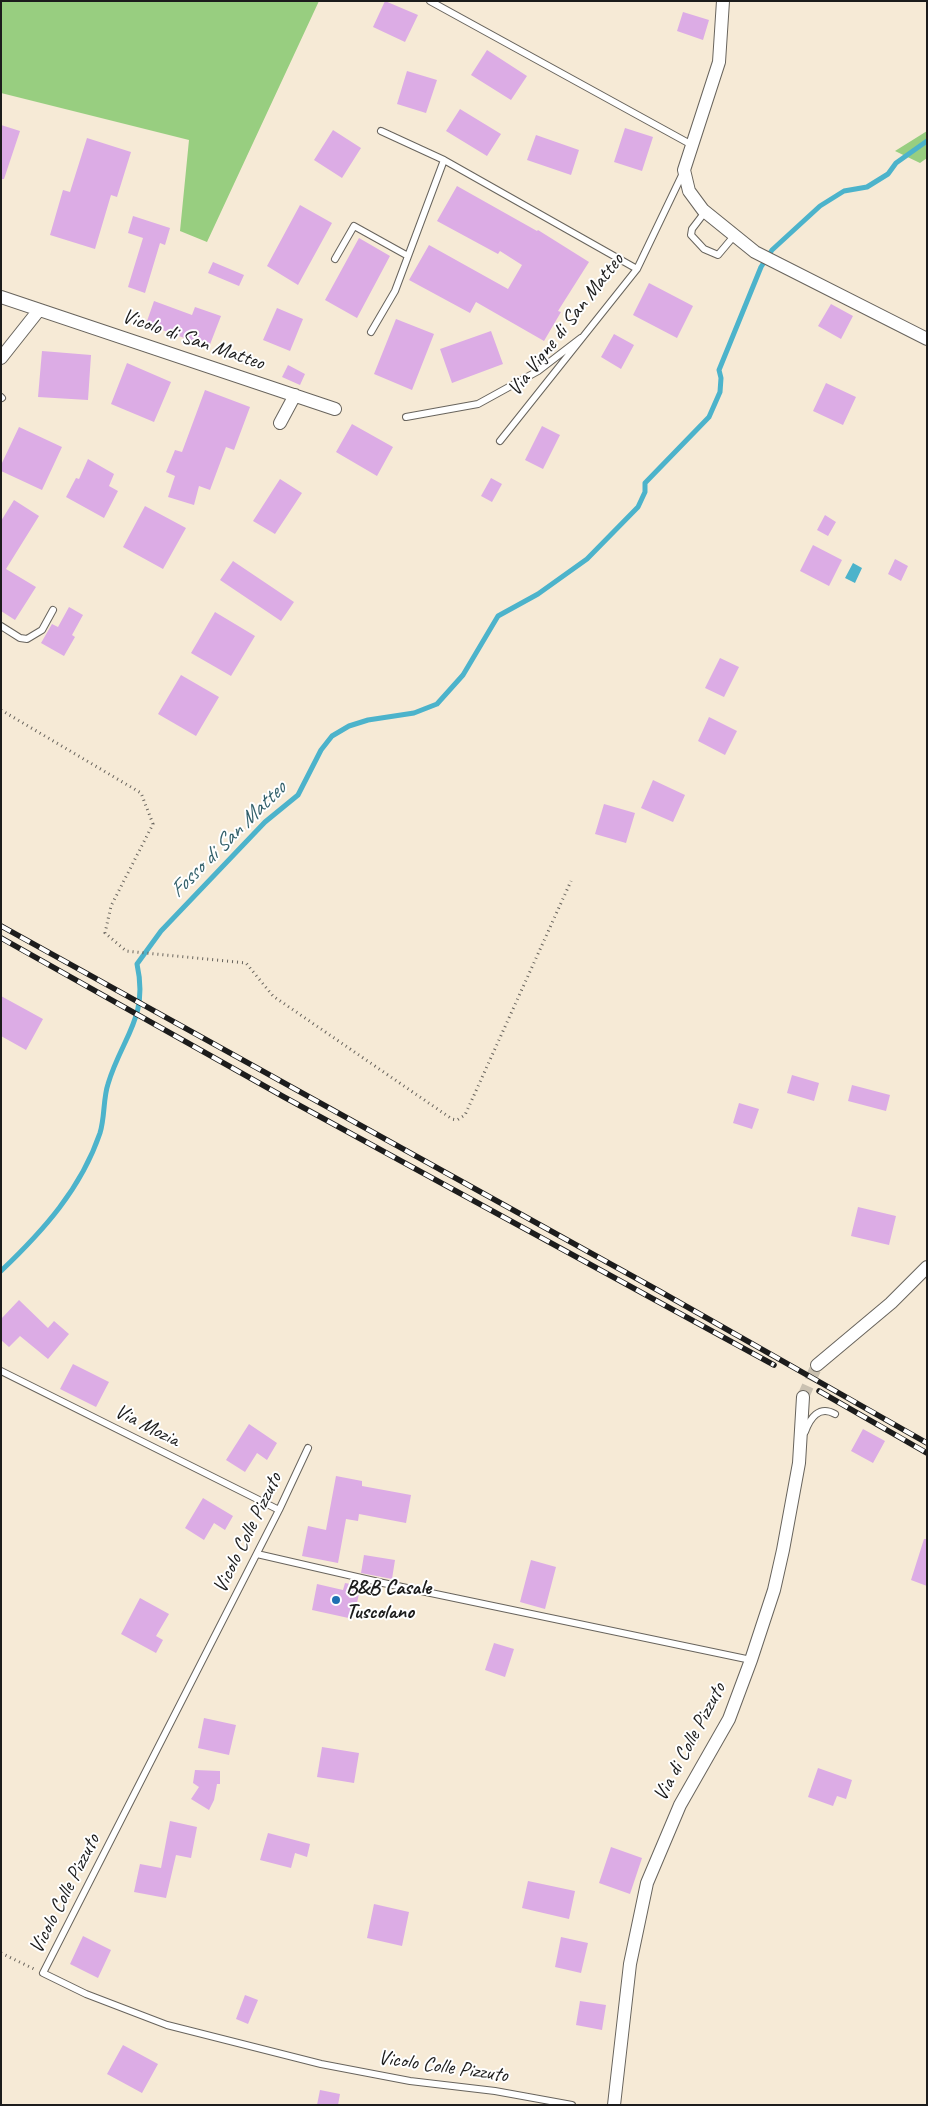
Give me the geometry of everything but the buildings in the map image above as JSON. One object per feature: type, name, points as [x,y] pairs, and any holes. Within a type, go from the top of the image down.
[{"type":"street","name":"Via Vigne di San Matteo","points":[[684,170],[719,62],[723,1]]},
{"type":"street","points":[[684,170],[689,191],[705,212],[755,252],[783,268],[927,339]]},
{"type":"street","name":"Vicolo di San Matteo","points":[[1,297],[335,409]]},
{"type":"street","points":[[1,358],[39,310]]},
{"type":"street","points":[[280,423],[295,395]]},
{"type":"street","points":[[818,1365],[891,1303],[927,1267]]},
{"type":"street","name":"Via di Colle Pizzuto","points":[[614,2105],[630,1964],[647,1882],[676,1811],[729,1719],[751,1660],[778,1576],[798,1473],[803,1397]]},
{"type":"lane","points":[[430,1],[692,145]]},
{"type":"lane","points":[[380,131],[444,160],[637,270]]},
{"type":"lane","points":[[371,332],[396,291],[444,160]]},
{"type":"lane","name":"Via Vigne di San Matteo","points":[[500,441],[637,270],[684,170]]},
{"type":"lane","points":[[705,212],[692,229],[691,236],[704,249],[718,255],[734,236]]},
{"type":"lane","points":[[335,259],[354,226],[408,256]]},
{"type":"lane","points":[[406,417],[478,404],[538,371],[590,330]]},
{"type":"lane","points":[[1,626],[20,638],[27,639],[35,636],[42,630],[53,610]]},
{"type":"lane","name":"Via Mozia","points":[[1,1371],[279,1510]]},
{"type":"lane","points":[[800,1442],[808,1422],[817,1413],[826,1410],[835,1414]]},
{"type":"lane","name":"Vicolo Colle Pizzuto","points":[[308,1448],[257,1554],[43,1973],[86,1994],[167,2025],[321,2064],[410,2081],[495,2091],[572,2105]]},
{"type":"lane","points":[[257,1554],[378,1582],[751,1660]]},
{"type":"lane","points":[[376,1591],[378,1582]]},
{"type":"path","points":[[1,710],[141,793],[153,824],[111,906],[105,934],[126,951],[246,963],[273,996],[452,1119],[457,1120],[465,1114],[571,881]]},
{"type":"path","points":[[1,1953],[43,1973]]},
{"type":"green space","points":[[1,1],[319,1],[207,242],[180,231],[189,140],[1,93]]},
{"type":"green space","points":[[927,131],[927,158],[920,163],[895,151]]},
{"type":"water","points":[[853,563],[862,568],[855,583],[845,578]]},
{"type":"waterway","name":"Fosso di San Matteo","points":[[1,1271],[46,1225],[71,1191],[92,1153],[102,1127],[108,1084],[137,1013],[140,999],[137,964],[161,931],[265,822],[298,795],[321,750],[332,736],[349,726],[368,720],[414,713],[437,704],[463,675],[498,616],[538,594],[587,559],[638,507],[645,492],[645,483],[709,417],[720,392],[721,378],[719,370],[761,267],[772,250],[820,206],[844,191],[867,187],[888,174],[896,163],[927,141]]},
{"type":"tunnel","points":[[803,1397],[817,1365]]},
{"type":"railway","points":[[1,926],[661,1292],[927,1443]]},
{"type":"railway","points":[[1,938],[284,1097],[774,1365]]},
{"type":"railway","points":[[819,1391],[927,1453]]},
{"type":"place","name":"B&B Casale Tuscolano","points":[[336,1600]]}]
